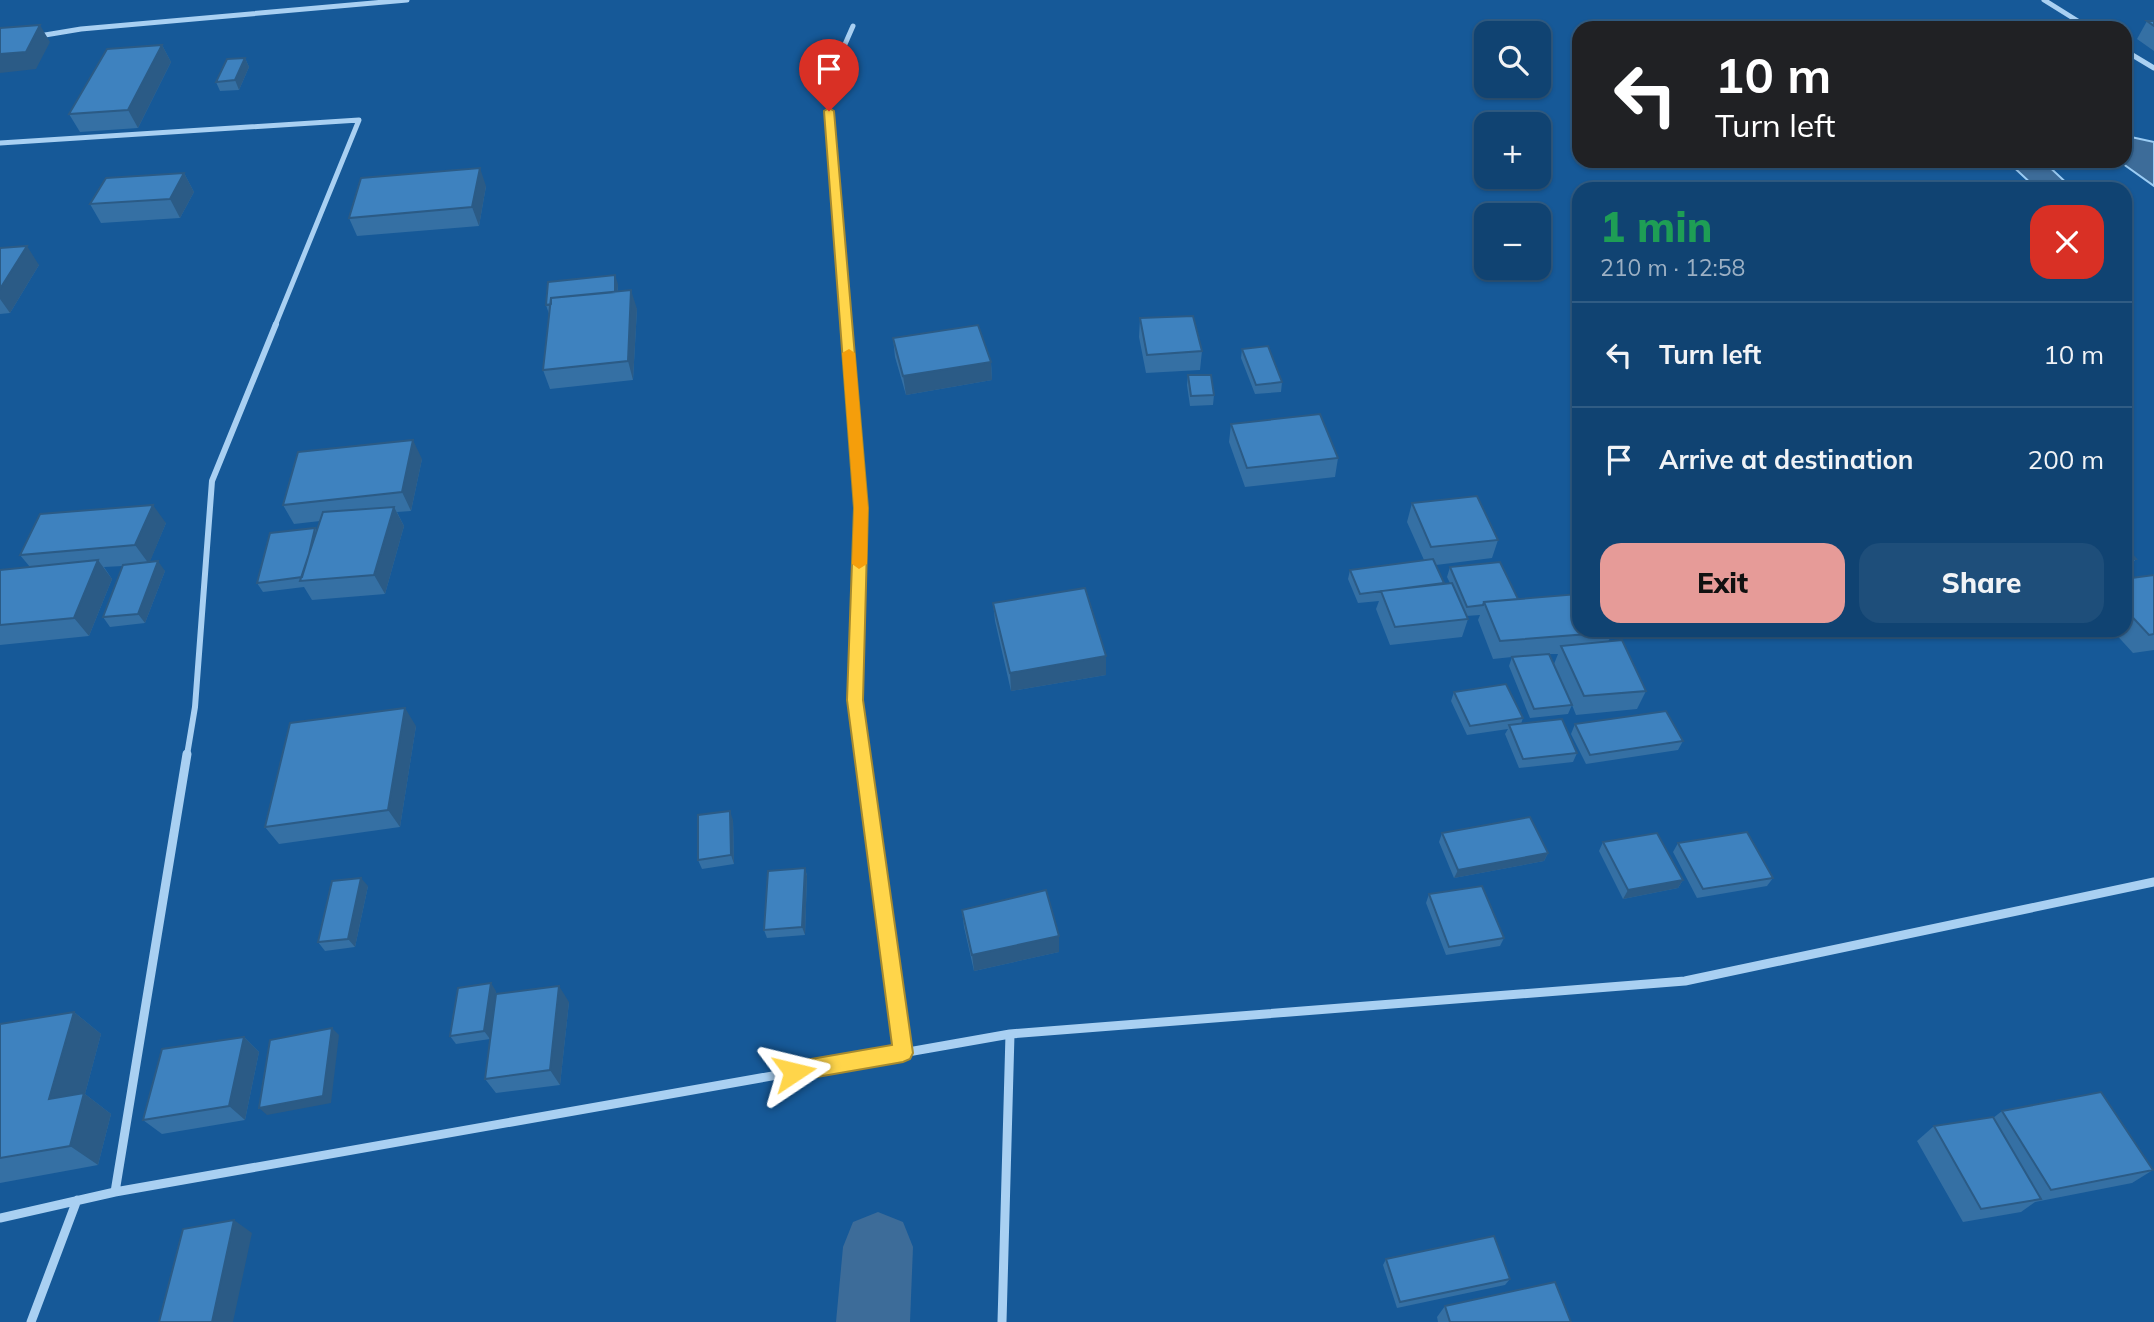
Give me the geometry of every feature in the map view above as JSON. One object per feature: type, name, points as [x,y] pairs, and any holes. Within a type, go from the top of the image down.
[{"type":"street","points":[[27,37],[81,29],[407,0]]},
{"type":"street","points":[[2044,0],[2078,21]]},
{"type":"street","points":[[853,26],[827,85],[861,508],[855,700],[903,1053]]},
{"type":"street","points":[[2132,55],[2154,68]]},
{"type":"street","points":[[0,143],[359,120],[212,481],[195,707],[115,1192]]},
{"type":"street","points":[[0,1217],[115,1192],[1010,1034],[1685,981],[2154,881]]},
{"type":"street","points":[[1002,1322],[1010,1034]]},
{"type":"street","points":[[31,1322],[78,1200]]},
{"type":"water","points":[[2132,137],[2154,142],[2154,186],[2129,168],[2132,168]]},
{"type":"water","points":[[2014,168],[2050,168],[2066,182],[2030,182]]},
{"type":"building","points":[[40,25],[26,52],[0,54],[0,28]]},
{"type":"building","points":[[162,45],[128,110],[69,114],[107,49]]},
{"type":"building","points":[[245,58],[235,80],[216,82],[227,59]]},
{"type":"building","points":[[480,168],[472,207],[349,218],[361,178]]},
{"type":"building","points":[[184,173],[170,199],[90,204],[106,178]]},
{"type":"building","points":[[27,246],[0,289],[0,248]]},
{"type":"building","points":[[615,275],[615,292],[551,298],[551,304],[546,305],[548,282]]},
{"type":"building","points":[[631,290],[628,361],[543,370],[551,298]]},
{"type":"building","points":[[1193,316],[1202,351],[1147,355],[1140,318]]},
{"type":"building","points":[[978,325],[991,362],[903,376],[893,338]]},
{"type":"building","points":[[1268,346],[1282,382],[1256,385],[1242,349]]},
{"type":"building","points":[[1188,375],[1211,375],[1214,395],[1191,396]]},
{"type":"building","points":[[1320,414],[1338,458],[1247,468],[1231,424]]},
{"type":"building","points":[[413,440],[402,492],[283,505],[298,452]]},
{"type":"building","points":[[1477,496],[1498,540],[1431,547],[1412,503]]},
{"type":"building","points":[[153,505],[135,545],[20,555],[40,514]]},
{"type":"building","points":[[394,507],[374,575],[300,581],[323,512]]},
{"type":"building","points":[[315,528],[302,577],[257,583],[270,533]]},
{"type":"building","points":[[1433,559],[1444,583],[1360,594],[1350,570]]},
{"type":"building","points":[[98,560],[74,618],[0,625],[0,570]]},
{"type":"building","points":[[158,561],[138,614],[103,617],[123,565]]},
{"type":"building","points":[[1500,562],[1518,599],[1484,602],[1483,605],[1467,607],[1450,567]]},
{"type":"building","points":[[2154,575],[2154,634],[2149,635],[2132,617],[2132,578]]},
{"type":"building","points":[[1452,583],[1468,619],[1395,627],[1381,591]]},
{"type":"building","points":[[1085,588],[1106,656],[1010,673],[993,603]]},
{"type":"building","points":[[1572,595],[1572,635],[1500,641],[1484,602]]},
{"type":"building","points":[[1622,640],[1646,691],[1584,696],[1561,646]]},
{"type":"building","points":[[1549,654],[1572,705],[1534,709],[1512,657]]},
{"type":"building","points":[[1506,684],[1523,718],[1470,726],[1454,692]]},
{"type":"building","points":[[405,708],[388,810],[265,827],[290,723]]},
{"type":"building","points":[[1666,711],[1683,741],[1590,755],[1575,724]]},
{"type":"building","points":[[1562,719],[1577,753],[1523,759],[1509,725]]},
{"type":"building","points":[[730,811],[731,855],[698,860],[698,815]]},
{"type":"building","points":[[1530,817],[1548,853],[1458,870],[1442,833]]},
{"type":"building","points":[[1747,832],[1773,878],[1703,889],[1678,843]]},
{"type":"building","points":[[1657,833],[1683,880],[1628,890],[1603,842]]},
{"type":"building","points":[[805,868],[802,927],[764,930],[768,871]]},
{"type":"building","points":[[361,878],[348,939],[318,942],[332,881]]},
{"type":"building","points":[[1482,886],[1504,938],[1449,947],[1429,894]]},
{"type":"building","points":[[1046,890],[1059,936],[972,955],[962,910]]},
{"type":"building","points":[[491,983],[484,1031],[450,1036],[458,988]]},
{"type":"building","points":[[559,986],[550,1070],[485,1079],[496,994]]},
{"type":"building","points":[[74,1012],[49,1099],[84,1093],[70,1146],[0,1158],[0,1024]]},
{"type":"building","points":[[332,1028],[323,1096],[259,1108],[270,1040]]},
{"type":"building","points":[[244,1037],[229,1106],[143,1120],[162,1049]]},
{"type":"building","points":[[2101,1092],[2153,1170],[2051,1190],[2002,1111]]},
{"type":"building","points":[[1993,1117],[2041,1199],[1981,1209],[1934,1126]]},
{"type":"building","points":[[234,1220],[212,1322],[159,1322],[183,1229]]},
{"type":"building","points":[[1494,1236],[1510,1279],[1400,1302],[1386,1259]]},
{"type":"building","points":[[1555,1282],[1571,1322],[1450,1322],[1445,1306]]},
{"type":"waterway","points":[[873,1322],[878,1247]]},
{"type":"slow traffic","points":[[849,353],[861,508],[859,564]]},
{"type":"route","points":[[794,1072],[903,1053],[855,700],[861,508],[829,111]]}]
